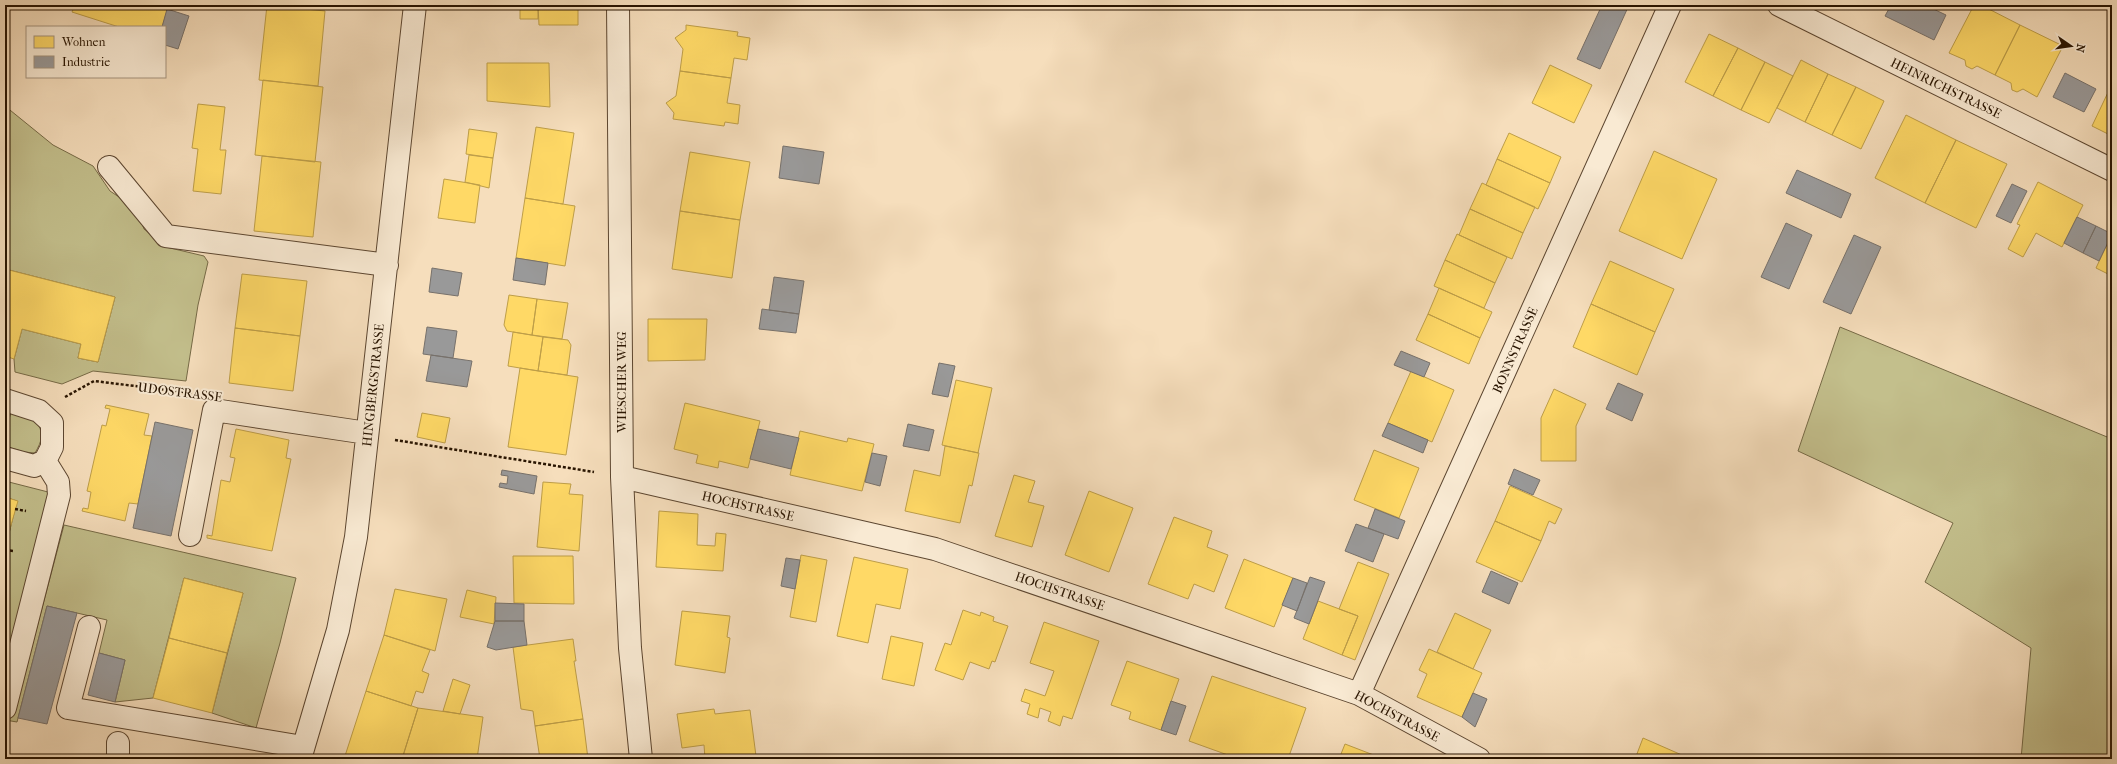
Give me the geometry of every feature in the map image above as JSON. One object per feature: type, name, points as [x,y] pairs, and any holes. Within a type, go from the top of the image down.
[{"type":"street","name":"HINGBERGSTRASSE","points":[[301,753],[338,630],[356,537],[415,5]]},
{"type":"street","name":"WIESCHER WEG","points":[[618,5],[622,477],[630,648],[642,759]]},
{"type":"street","name":"BONNSTRASSE","points":[[1359,694],[1670,5]]},
{"type":"street","name":"HEINRICHSTRASSE","points":[[1779,5],[2112,170]]},
{"type":"street","points":[[109,167],[166,236],[386,266]]},
{"type":"street","points":[[5,400],[39,411],[52,423],[52,447],[46,461],[34,466],[5,458]]},
{"type":"street","points":[[190,535],[214,410],[367,432]]},
{"type":"street","points":[[5,708],[59,495],[58,482],[46,461]]},
{"type":"street","name":"HOCHSTRASSE","points":[[622,477],[935,549],[1359,694],[1479,759]]},
{"type":"street","points":[[89,627],[68,708],[301,753]]},
{"type":"path","points":[[5,362],[6,357]]},
{"type":"path","name":"UDOSTRASSE","points":[[39,411],[94,381],[197,394]]},
{"type":"path","points":[[367,432],[406,442],[622,477]]},
{"type":"shaded area","points":[[5,106],[53,145],[93,166],[110,191],[137,209],[144,229],[166,247],[204,256],[208,262],[198,305],[186,381],[93,371],[62,384],[15,372],[14,359],[22,329],[81,344],[78,358],[98,362],[115,297],[5,269]]},
{"type":"shaded area","points":[[1840,327],[2112,439],[2112,759],[2021,759],[2031,648],[1925,582],[1953,523],[1798,451]]},
{"type":"shaded area","points":[[11,412],[37,422],[41,430],[41,438],[35,453],[24,452],[5,446],[5,433]]},
{"type":"shaded area","points":[[5,481],[52,493],[5,671],[5,550],[17,501],[5,497]]},
{"type":"shaded area","points":[[64,525],[296,578],[280,643],[256,728],[212,713],[243,593],[184,578],[153,698],[115,702],[125,660],[99,653],[107,620],[47,606],[17,722],[5,720],[5,713],[14,714]]},
{"type":"building: Wohnen","points":[[75,5],[169,5],[162,26],[116,26],[72,12]]},
{"type":"building: Wohnen","points":[[267,5],[325,11],[318,86],[259,80]]},
{"type":"building: Wohnen","points":[[520,5],[538,5],[538,19],[520,19]]},
{"type":"building: Wohnen","points":[[538,5],[578,5],[578,25],[539,25]]},
{"type":"building: Wohnen","points":[[1974,5],[1981,5],[2020,25],[1995,75],[1977,66],[1972,69],[1966,66],[1965,60],[1949,53]]},
{"type":"building: Wohnen","points":[[686,25],[738,32],[737,36],[750,38],[747,60],[734,58],[731,78],[680,71],[683,49],[675,38],[686,30]]},
{"type":"building: Wohnen","points":[[2020,25],[2063,46],[2037,97],[2023,89],[2017,92],[2012,90],[2011,83],[1995,75]]},
{"type":"building: Wohnen","points":[[1709,34],[1738,48],[1713,96],[1685,82]]},
{"type":"building: Wohnen","points":[[1738,48],[1765,62],[1741,110],[1713,96]]},
{"type":"building: Wohnen","points":[[1801,60],[1828,74],[1805,122],[1777,108]]},
{"type":"building: Wohnen","points":[[1765,62],[1793,76],[1769,123],[1741,110]]},
{"type":"building: Wohnen","points":[[487,63],[549,63],[550,107],[487,101]]},
{"type":"building: Wohnen","points":[[1550,65],[1592,85],[1574,123],[1532,103]]},
{"type":"building: Wohnen","points":[[680,71],[731,78],[727,103],[740,105],[738,124],[725,122],[724,126],[673,119],[674,113],[666,103],[676,96]]},
{"type":"building: Wohnen","points":[[1828,74],[1856,87],[1832,135],[1805,122]]},
{"type":"building: Wohnen","points":[[263,80],[323,87],[315,162],[255,155]]},
{"type":"building: Wohnen","points":[[2112,84],[2112,136],[2092,126]]},
{"type":"building: Wohnen","points":[[1856,87],[1884,101],[1861,149],[1832,135]]},
{"type":"building: Wohnen","points":[[198,104],[225,107],[220,150],[226,150],[221,194],[193,191],[198,149],[192,148]]},
{"type":"building: Wohnen","points":[[1906,115],[1956,140],[1925,203],[1875,178]]},
{"type":"building: Wohnen","points":[[536,127],[574,133],[563,204],[525,198]]},
{"type":"building: Wohnen","points":[[469,129],[497,133],[493,158],[466,154]]},
{"type":"building: Wohnen","points":[[1509,133],[1561,157],[1550,183],[1497,159]]},
{"type":"building: Wohnen","points":[[1956,140],[2007,164],[1976,228],[1925,203]]},
{"type":"building: Wohnen","points":[[1654,151],[1717,179],[1682,259],[1619,231]]},
{"type":"building: Wohnen","points":[[690,152],[750,162],[740,220],[680,211]]},
{"type":"building: Wohnen","points":[[469,155],[493,158],[489,188],[465,182]]},
{"type":"building: Wohnen","points":[[262,156],[321,162],[313,237],[254,231]]},
{"type":"building: Wohnen","points":[[1497,159],[1550,183],[1538,209],[1486,185]]},
{"type":"building: Wohnen","points":[[444,179],[480,185],[475,223],[438,218]]},
{"type":"building: Wohnen","points":[[2038,182],[2083,205],[2062,247],[2036,233],[2023,257],[2008,249],[2020,225],[2017,224]]},
{"type":"building: Wohnen","points":[[1482,183],[1535,207],[1523,233],[1470,209]]},
{"type":"building: Wohnen","points":[[525,198],[575,206],[565,266],[516,258]]},
{"type":"building: Wohnen","points":[[1470,209],[1523,233],[1512,259],[1459,235]]},
{"type":"building: Wohnen","points":[[680,211],[740,220],[732,278],[672,269]]},
{"type":"building: Wohnen","points":[[1457,234],[1507,257],[1495,283],[1445,260]]},
{"type":"building: Wohnen","points":[[2112,234],[2112,276],[2096,268]]},
{"type":"building: Wohnen","points":[[1445,260],[1495,283],[1484,308],[1434,286]]},
{"type":"building: Wohnen","points":[[1610,261],[1674,289],[1655,332],[1591,304]]},
{"type":"building: Wohnen","points":[[5,269],[115,297],[98,362],[78,358],[81,344],[22,329],[14,359],[5,356]]},
{"type":"building: Wohnen","points":[[242,274],[307,281],[300,336],[235,328]]},
{"type":"building: Wohnen","points":[[1439,288],[1492,312],[1480,338],[1428,314]]},
{"type":"building: Wohnen","points":[[509,295],[537,299],[532,335],[507,331],[504,325]]},
{"type":"building: Wohnen","points":[[537,299],[568,303],[562,339],[532,335]]},
{"type":"building: Wohnen","points":[[1591,304],[1655,332],[1637,375],[1573,347]]},
{"type":"building: Wohnen","points":[[1428,314],[1480,338],[1469,364],[1416,340]]},
{"type":"building: Wohnen","points":[[648,319],[707,319],[705,360],[648,361]]},
{"type":"building: Wohnen","points":[[235,328],[300,336],[293,391],[229,383]]},
{"type":"building: Wohnen","points":[[513,332],[543,337],[538,371],[508,366]]},
{"type":"building: Wohnen","points":[[543,337],[568,340],[571,345],[567,375],[538,371]]},
{"type":"building: Wohnen","points":[[520,368],[578,377],[566,455],[508,447]]},
{"type":"building: Wohnen","points":[[1411,371],[1454,390],[1432,442],[1388,423]]},
{"type":"building: Wohnen","points":[[956,380],[992,388],[978,453],[942,445]]},
{"type":"building: Wohnen","points":[[1554,389],[1586,404],[1576,426],[1576,461],[1541,461],[1541,418]]},
{"type":"building: Wohnen","points":[[685,403],[760,421],[748,468],[719,461],[718,468],[696,463],[698,455],[674,449]]},
{"type":"building: Wohnen","points":[[106,405],[149,414],[144,435],[152,436],[138,504],[129,503],[125,521],[82,511],[83,508],[88,509],[91,492],[87,491],[102,425],[106,426],[110,409],[105,408]]},
{"type":"building: Wohnen","points":[[422,413],[450,418],[445,443],[417,437]]},
{"type":"building: Wohnen","points":[[236,429],[289,440],[286,458],[291,459],[272,551],[207,538],[207,535],[212,536],[221,480],[230,482],[235,458],[230,457]]},
{"type":"building: Wohnen","points":[[800,431],[847,442],[848,438],[874,444],[862,491],[790,475]]},
{"type":"building: Wohnen","points":[[945,446],[979,453],[972,486],[969,485],[960,523],[905,511],[914,470],[940,476]]},
{"type":"building: Wohnen","points":[[1374,450],[1419,468],[1399,518],[1354,500]]},
{"type":"building: Wohnen","points":[[1014,475],[1035,481],[1028,502],[1044,506],[1032,547],[995,536]]},
{"type":"building: Wohnen","points":[[543,482],[571,484],[569,494],[583,495],[579,551],[537,547]]},
{"type":"building: Wohnen","points":[[1510,486],[1562,509],[1555,524],[1549,521],[1541,541],[1495,521]]},
{"type":"building: Wohnen","points":[[1089,491],[1133,508],[1109,572],[1065,555]]},
{"type":"building: Wohnen","points":[[5,497],[18,501],[9,532],[5,531]]},
{"type":"building: Wohnen","points":[[659,511],[698,514],[697,545],[715,546],[716,533],[726,534],[723,571],[656,567]]},
{"type":"building: Wohnen","points":[[1174,517],[1212,531],[1207,547],[1228,555],[1214,592],[1194,584],[1188,599],[1148,584]]},
{"type":"building: Wohnen","points":[[1495,521],[1541,541],[1522,582],[1476,562]]},
{"type":"building: Wohnen","points":[[5,531],[9,532],[5,550]]},
{"type":"building: Wohnen","points":[[801,555],[827,560],[816,622],[790,617]]},
{"type":"building: Wohnen","points":[[513,556],[573,556],[574,604],[514,603]]},
{"type":"building: Wohnen","points":[[854,557],[908,569],[900,609],[876,604],[868,643],[837,636]]},
{"type":"building: Wohnen","points":[[1244,559],[1293,578],[1274,627],[1225,608]]},
{"type":"building: Wohnen","points":[[1358,562],[1389,574],[1355,660],[1342,655],[1358,616],[1339,609]]},
{"type":"building: Wohnen","points":[[184,578],[243,593],[227,653],[169,638]]},
{"type":"building: Wohnen","points":[[395,589],[447,599],[435,651],[384,635]]},
{"type":"building: Wohnen","points":[[467,590],[496,597],[494,624],[460,617]]},
{"type":"building: Wohnen","points":[[1318,601],[1358,616],[1342,655],[1303,639]]},
{"type":"building: Wohnen","points":[[963,610],[980,616],[981,612],[994,617],[993,621],[1008,626],[995,662],[992,661],[989,669],[970,662],[963,680],[935,670],[945,643],[951,645]]},
{"type":"building: Wohnen","points":[[682,611],[730,616],[727,637],[730,638],[725,673],[675,665]]},
{"type":"building: Wohnen","points":[[1455,613],[1491,630],[1473,669],[1437,652]]},
{"type":"building: Wohnen","points":[[1044,622],[1099,641],[1072,719],[1063,716],[1060,726],[1048,721],[1051,712],[1040,708],[1038,718],[1027,714],[1030,704],[1021,701],[1025,689],[1045,696],[1054,671],[1030,663]]},
{"type":"building: Wohnen","points":[[384,635],[430,650],[422,671],[429,674],[423,693],[416,691],[411,706],[366,691]]},
{"type":"building: Wohnen","points":[[891,636],[923,643],[914,686],[882,679]]},
{"type":"building: Wohnen","points":[[169,638],[227,653],[212,713],[153,698]]},
{"type":"building: Wohnen","points":[[573,639],[576,661],[574,661],[583,719],[535,726],[533,711],[521,709],[513,647]]},
{"type":"building: Wohnen","points":[[1429,649],[1482,673],[1462,717],[1417,697],[1427,674],[1419,670]]},
{"type":"building: Wohnen","points":[[1127,661],[1179,679],[1161,730],[1129,719],[1131,712],[1111,705]]},
{"type":"building: Wohnen","points":[[1212,676],[1306,708],[1288,759],[1239,759],[1189,741]]},
{"type":"building: Wohnen","points":[[453,679],[470,685],[460,714],[443,711]]},
{"type":"building: Wohnen","points":[[366,691],[418,708],[402,759],[344,759]]},
{"type":"building: Wohnen","points":[[418,708],[483,717],[477,759],[402,759]]},
{"type":"building: Wohnen","points":[[714,709],[715,714],[750,710],[756,756],[730,759],[705,759],[704,745],[682,748],[677,714]]},
{"type":"building: Wohnen","points":[[583,719],[588,759],[540,759],[535,726]]},
{"type":"building: Wohnen","points":[[1643,738],[1691,759],[1635,759]]},
{"type":"building: Wohnen","points":[[1345,744],[1384,759],[1339,759]]},
{"type":"building: Industrie","points":[[1602,5],[1629,5],[1600,69],[1577,59]]},
{"type":"building: Industrie","points":[[1891,5],[1925,5],[1946,15],[1934,40],[1885,16]]},
{"type":"building: Industrie","points":[[167,9],[189,16],[178,49],[166,45],[166,26],[162,26]]},
{"type":"building: Industrie","points":[[2065,73],[2096,89],[2084,112],[2053,97]]},
{"type":"building: Industrie","points":[[783,146],[824,152],[819,184],[779,178]]},
{"type":"building: Industrie","points":[[1797,170],[1851,194],[1841,218],[1786,193]]},
{"type":"building: Industrie","points":[[2012,184],[2027,191],[2011,223],[1996,216]]},
{"type":"building: Industrie","points":[[2077,217],[2096,226],[2083,253],[2064,243]]},
{"type":"building: Industrie","points":[[1786,223],[1812,235],[1789,289],[1761,277]]},
{"type":"building: Industrie","points":[[2096,226],[2112,234],[2099,261],[2083,253]]},
{"type":"building: Industrie","points":[[1854,235],[1881,247],[1851,314],[1823,302]]},
{"type":"building: Industrie","points":[[516,258],[548,263],[545,285],[513,280]]},
{"type":"building: Industrie","points":[[432,268],[462,273],[458,296],[429,292]]},
{"type":"building: Industrie","points":[[774,277],[804,281],[799,314],[769,310]]},
{"type":"building: Industrie","points":[[762,309],[799,314],[796,333],[759,329]]},
{"type":"building: Industrie","points":[[427,327],[457,331],[453,358],[423,354]]},
{"type":"building: Industrie","points":[[1401,351],[1430,363],[1424,377],[1394,365]]},
{"type":"building: Industrie","points":[[431,355],[472,361],[467,387],[426,381]]},
{"type":"building: Industrie","points":[[939,363],[955,366],[948,397],[932,394]]},
{"type":"building: Industrie","points":[[1618,383],[1643,394],[1632,421],[1606,409]]},
{"type":"building: Industrie","points":[[155,422],[193,430],[171,536],[133,528]]},
{"type":"building: Industrie","points":[[1388,423],[1428,440],[1423,453],[1382,436]]},
{"type":"building: Industrie","points":[[908,424],[934,430],[929,451],[903,446]]},
{"type":"building: Industrie","points":[[758,429],[799,438],[791,469],[750,459]]},
{"type":"building: Industrie","points":[[872,453],[887,456],[880,486],[865,482]]},
{"type":"building: Industrie","points":[[1514,469],[1540,480],[1533,495],[1508,484]]},
{"type":"building: Industrie","points":[[502,470],[537,476],[534,494],[499,487],[500,483],[507,484],[508,476],[501,475]]},
{"type":"building: Industrie","points":[[1375,509],[1405,521],[1398,539],[1368,528]]},
{"type":"building: Industrie","points":[[1356,524],[1384,534],[1373,562],[1345,551]]},
{"type":"building: Industrie","points":[[786,558],[800,560],[795,589],[781,586]]},
{"type":"building: Industrie","points":[[1491,571],[1518,583],[1509,604],[1482,592]]},
{"type":"building: Industrie","points":[[1310,577],[1325,582],[1309,624],[1294,618]]},
{"type":"building: Industrie","points":[[1293,578],[1307,583],[1297,611],[1282,605]]},
{"type":"building: Industrie","points":[[495,603],[524,604],[524,621],[495,621]]},
{"type":"building: Industrie","points":[[47,606],[77,613],[47,724],[18,718]]},
{"type":"building: Industrie","points":[[495,621],[524,621],[527,645],[496,650],[487,647]]},
{"type":"building: Industrie","points":[[99,653],[125,660],[115,702],[88,695]]},
{"type":"building: Industrie","points":[[1473,693],[1487,699],[1475,727],[1462,717]]},
{"type":"building: Industrie","points":[[1171,701],[1186,706],[1176,735],[1161,730]]}]
